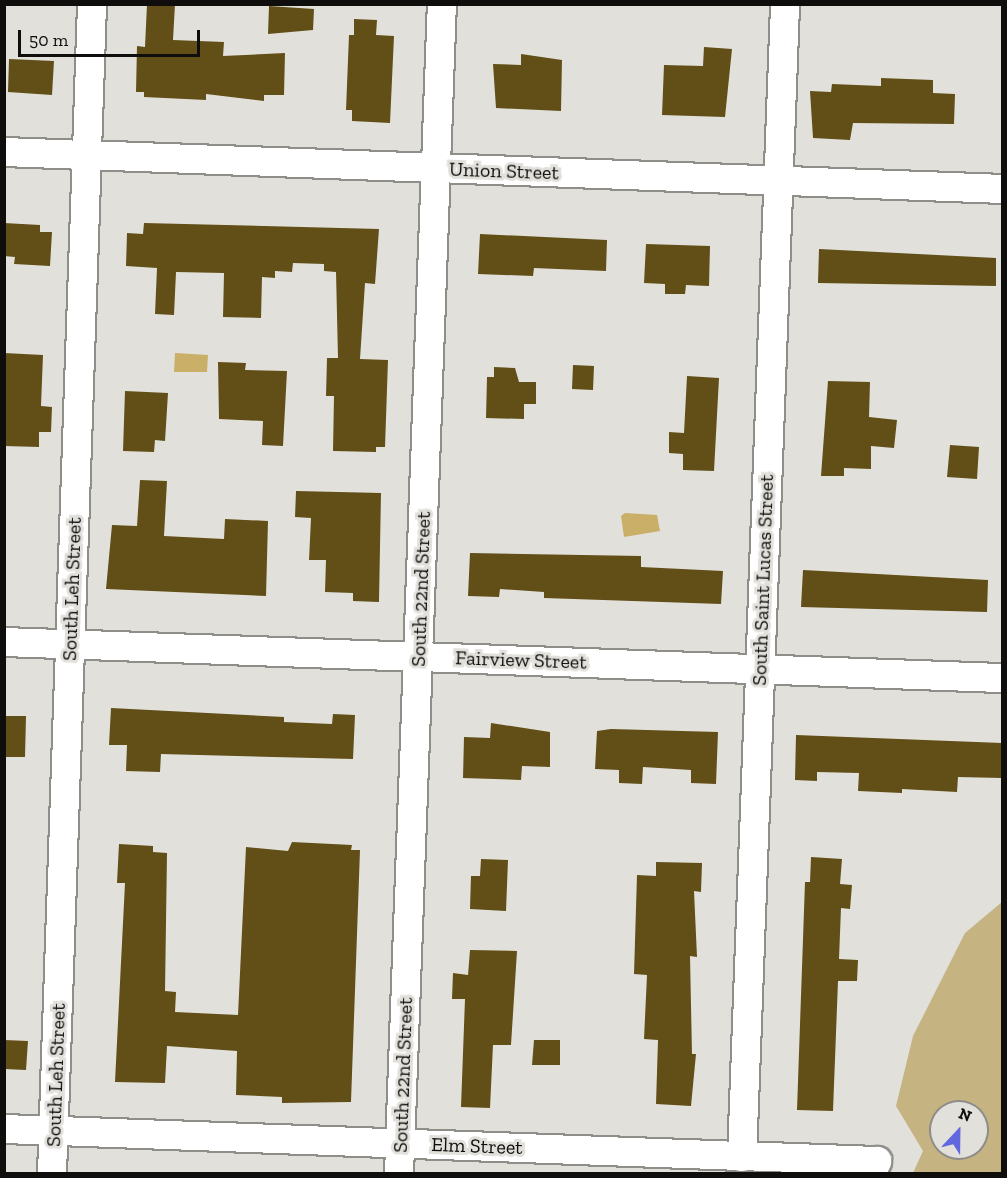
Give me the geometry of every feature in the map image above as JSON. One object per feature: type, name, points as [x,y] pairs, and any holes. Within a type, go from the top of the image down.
[{"type":"street","name":"South Leh Street","points":[[52,1173],[92,4]]},
{"type":"street","name":"South 22nd Street","points":[[399,1173],[442,4]]},
{"type":"street","name":"South Saint Lucas Street","points":[[742,1156],[785,4]]},
{"type":"street","name":"Union Street","points":[[4,152],[1002,189]]},
{"type":"street","name":"Fairview Street","points":[[4,642],[1002,678]]},
{"type":"street","name":"Elm Street","points":[[4,1129],[742,1156],[874,1167]]},
{"type":"shaded area","points":[[175,353],[208,355],[207,372],[174,372]]},
{"type":"shaded area","points":[[625,513],[657,515],[660,531],[624,537],[621,516]]},
{"type":"shaded area","points":[[1002,902],[1002,1173],[913,1173],[923,1151],[896,1106],[913,1036],[965,933]]},
{"type":"building","points":[[147,4],[175,4],[173,40],[224,42],[223,56],[285,53],[284,95],[264,95],[264,101],[206,94],[206,100],[144,97],[144,92],[136,92],[137,46],[145,47]]},
{"type":"building","points":[[269,6],[314,9],[313,30],[268,34]]},
{"type":"building","points":[[354,19],[377,20],[376,35],[394,36],[390,123],[352,121],[352,110],[346,110],[349,35],[354,35]]},
{"type":"building","points":[[704,47],[732,49],[725,117],[662,115],[664,65],[703,66]]},
{"type":"building","points":[[521,54],[562,60],[561,111],[496,108],[493,64],[521,65]]},
{"type":"building","points":[[9,59],[54,61],[52,95],[8,92]]},
{"type":"building","points":[[881,78],[933,80],[933,93],[955,94],[954,124],[853,123],[850,140],[813,138],[810,91],[831,92],[832,84],[881,86]]},
{"type":"building","points":[[4,223],[40,225],[40,232],[52,232],[50,266],[14,264],[15,257],[4,256]]},
{"type":"building","points":[[144,223],[379,229],[375,284],[365,283],[360,359],[388,360],[385,447],[376,447],[376,452],[333,451],[334,396],[326,396],[327,358],[338,358],[336,272],[324,271],[324,264],[293,263],[292,272],[275,271],[275,278],[262,277],[261,318],[223,317],[224,273],[176,272],[174,315],[155,314],[157,268],[126,266],[127,233],[143,234]]},
{"type":"building","points":[[480,234],[607,240],[606,271],[534,268],[533,276],[478,274]]},
{"type":"building","points":[[646,244],[710,246],[709,286],[686,285],[685,294],[665,294],[665,284],[644,283]]},
{"type":"building","points":[[819,249],[996,258],[996,286],[818,283]]},
{"type":"building","points":[[4,353],[43,355],[41,406],[52,407],[51,432],[39,432],[39,447],[4,446]]},
{"type":"building","points":[[218,362],[246,363],[245,370],[287,371],[283,446],[262,445],[263,421],[219,419]]},
{"type":"building","points":[[573,365],[594,366],[593,390],[572,389]]},
{"type":"building","points":[[494,367],[515,368],[519,382],[536,382],[536,404],[524,404],[524,419],[486,418],[487,377],[494,377]]},
{"type":"building","points":[[687,376],[719,378],[714,471],[683,470],[683,454],[669,453],[669,432],[684,433]]},
{"type":"building","points":[[828,381],[870,382],[869,417],[897,420],[894,448],[871,446],[871,469],[844,468],[844,476],[821,476]]},
{"type":"building","points":[[125,391],[168,393],[165,441],[155,440],[154,452],[123,451]]},
{"type":"building","points":[[950,445],[979,447],[977,479],[947,477]]},
{"type":"building","points":[[140,480],[167,481],[164,536],[224,539],[225,519],[268,521],[266,596],[106,589],[112,525],[137,526]]},
{"type":"building","points":[[296,491],[381,493],[379,602],[353,601],[353,593],[325,592],[326,560],[309,560],[311,518],[295,517]]},
{"type":"building","points":[[470,553],[641,556],[641,567],[723,571],[721,604],[544,598],[544,592],[500,589],[499,597],[468,596]]},
{"type":"building","points":[[803,570],[988,580],[987,612],[801,607]]},
{"type":"building","points":[[111,708],[284,717],[284,722],[332,724],[333,714],[355,715],[353,759],[161,754],[160,772],[126,771],[127,745],[109,745]]},
{"type":"building","points":[[4,716],[26,716],[25,757],[4,757]]},
{"type":"building","points":[[491,723],[550,732],[550,767],[522,766],[521,780],[463,778],[464,737],[490,738]]},
{"type":"building","points":[[611,729],[718,732],[716,784],[691,783],[691,770],[643,767],[642,784],[619,783],[619,770],[595,769],[597,731]]},
{"type":"building","points":[[796,735],[1002,743],[1002,778],[958,777],[957,792],[902,789],[902,793],[858,791],[859,773],[817,772],[817,781],[795,780]]},
{"type":"building","points":[[292,842],[352,845],[351,850],[360,850],[351,1102],[282,1103],[282,1097],[236,1095],[237,1051],[167,1046],[165,1083],[115,1082],[125,883],[117,883],[119,844],[153,846],[153,852],[167,853],[165,991],[176,992],[175,1012],[238,1015],[246,847],[288,851]]},
{"type":"building","points":[[811,857],[842,859],[840,884],[852,885],[850,909],[841,908],[839,959],[858,960],[857,981],[838,981],[833,1111],[797,1110],[805,882],[810,882]]},
{"type":"building","points":[[481,859],[508,860],[506,911],[470,909],[471,876],[480,876]]},
{"type":"building","points":[[656,862],[702,863],[701,892],[694,891],[697,957],[690,956],[692,1054],[696,1054],[691,1106],[656,1104],[658,1040],[644,1039],[647,975],[634,974],[637,875],[656,876]]},
{"type":"building","points":[[470,950],[517,951],[511,1045],[493,1045],[490,1108],[461,1107],[465,999],[452,999],[453,973],[468,975]]},
{"type":"building","points":[[4,1040],[28,1041],[26,1070],[4,1069]]},
{"type":"building","points":[[534,1040],[560,1040],[560,1065],[532,1065]]}]
